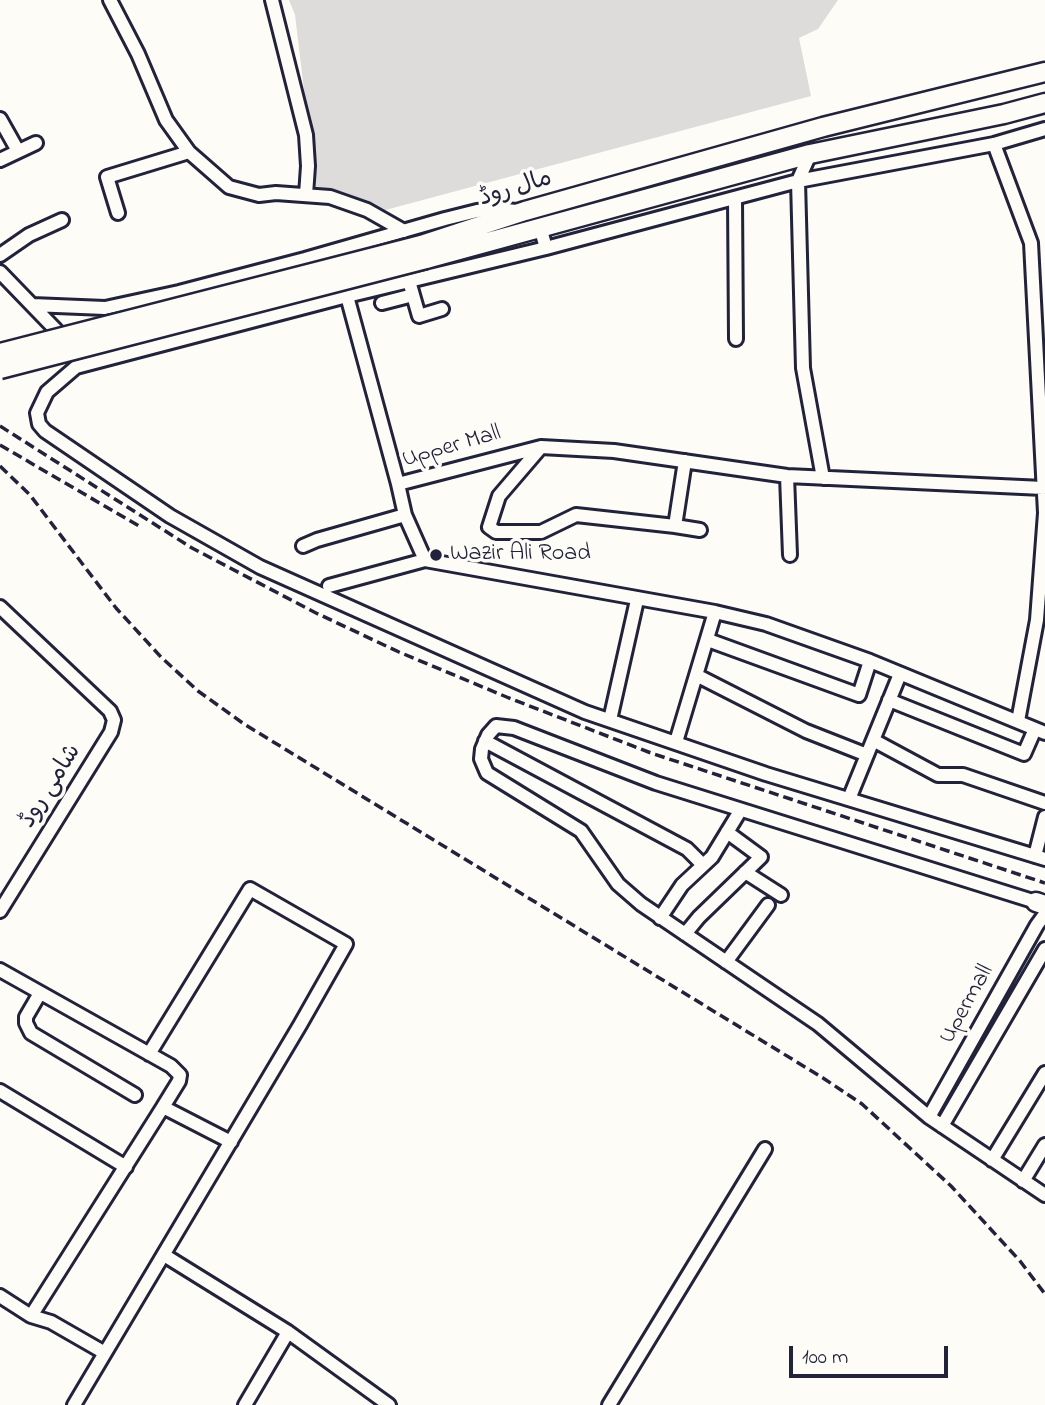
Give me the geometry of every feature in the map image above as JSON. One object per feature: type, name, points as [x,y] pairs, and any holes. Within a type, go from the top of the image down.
[{"type":"main road","name":"مال روڈ","points":[[0,369],[423,252],[525,211],[823,127],[1045,72]]},
{"type":"main road","name":"مال روڈ","points":[[0,353],[423,252],[540,227],[810,154],[1045,103]]},
{"type":"street","points":[[110,0],[138,54],[166,120],[189,152],[229,187],[259,195],[330,197],[367,210],[404,231]]},
{"type":"street","points":[[272,0],[306,135],[306,195]]},
{"type":"street","points":[[0,119],[18,151]]},
{"type":"street","points":[[1045,130],[994,144],[798,181],[76,367],[47,392],[37,413],[39,424],[46,431],[170,516],[260,567],[584,712],[766,774],[1040,858],[1045,817]]},
{"type":"street","points":[[0,160],[36,142]]},
{"type":"street","points":[[994,144],[1031,243],[1044,488],[1041,621],[1031,651],[1018,721]]},
{"type":"street","points":[[118,213],[107,177],[189,152]]},
{"type":"street","points":[[810,154],[798,181],[803,368],[823,478]]},
{"type":"street","points":[[780,163],[798,181]]},
{"type":"street","points":[[735,199],[736,339]]},
{"type":"street","points":[[32,305],[105,308],[305,259],[477,211],[525,211]]},
{"type":"street","points":[[0,255],[29,235],[62,220]]},
{"type":"street","points":[[540,227],[545,248]]},
{"type":"street","points":[[0,272],[56,330],[76,367]]},
{"type":"street","points":[[409,281],[419,316],[442,309]]},
{"type":"street","points":[[382,303],[413,295]]},
{"type":"street","points":[[347,296],[398,484]]},
{"type":"street","points":[[541,447],[499,496],[490,522],[489,527],[492,530],[501,533],[541,532],[576,515],[700,530]]},
{"type":"street","name":"Upper Mall","points":[[425,560],[405,515],[398,484],[541,447],[614,451],[787,476],[1044,488]]},
{"type":"street","points":[[676,526],[685,461]]},
{"type":"street","points":[[787,476],[790,555]]},
{"type":"street","points":[[303,547],[317,540],[405,515]]},
{"type":"street","points":[[329,586],[425,560],[715,612],[766,624],[870,661],[1040,731],[1024,754],[889,701]]},
{"type":"street","points":[[610,720],[637,600]]},
{"type":"street","name":"شامی روڈ","points":[[0,911],[111,732],[114,720],[110,711],[1,609]]},
{"type":"street","points":[[676,742],[698,676],[715,612]]},
{"type":"street","points":[[708,640],[859,695],[870,661]]},
{"type":"street","points":[[1031,651],[1045,657]]},
{"type":"street","points":[[849,799],[900,674]]},
{"type":"street","points":[[698,676],[806,731],[867,755]]},
{"type":"street","points":[[1042,907],[656,783],[514,728],[496,726],[485,741],[481,759],[487,773],[581,831],[618,884],[641,904],[818,1024],[929,1117],[1045,1195]]},
{"type":"street","points":[[873,740],[938,775],[963,775],[1045,803]]},
{"type":"street","points":[[485,741],[687,849],[703,865]]},
{"type":"street","points":[[660,918],[682,885],[712,857],[740,811]]},
{"type":"street","points":[[685,934],[761,857],[727,832]]},
{"type":"street","points":[[745,872],[781,895]]},
{"type":"street","points":[[74,1405],[346,944],[250,889],[149,1054]]},
{"type":"street","points":[[726,962],[768,905]]},
{"type":"street","name":"Upermall","points":[[929,1117],[1037,925],[1042,907]]},
{"type":"street","points":[[942,1126],[1045,949]]},
{"type":"street","points":[[0,970],[171,1066],[180,1075],[179,1081],[126,1167],[31,1316]]},
{"type":"street","points":[[40,993],[26,1017],[31,1033],[135,1095]]},
{"type":"street","points":[[992,1160],[1045,1073]]},
{"type":"street","points":[[0,1091],[126,1167]]},
{"type":"street","points":[[163,1107],[231,1142]]},
{"type":"street","points":[[1023,1181],[1045,1145]]},
{"type":"street","points":[[609,1405],[765,1149]]},
{"type":"street","points":[[164,1255],[288,1332],[389,1405]]},
{"type":"street","points":[[0,1296],[31,1316],[51,1322],[105,1353]]},
{"type":"street","points":[[245,1405],[288,1332]]},
{"type":"shaded area","points":[[289,0],[838,0],[818,29],[799,38],[811,96],[363,216],[316,190],[295,15]]},
{"type":"railway","points":[[0,426],[192,548],[316,613],[399,652],[651,753],[1045,883]]},
{"type":"railway","points":[[0,445],[139,526]]},
{"type":"railway","points":[[0,466],[30,495],[116,608],[161,657],[198,691],[244,724],[862,1104],[951,1186],[1020,1261],[1045,1294]]},
{"type":"place","name":"Wazir Ali Road","points":[[436,555]]}]
